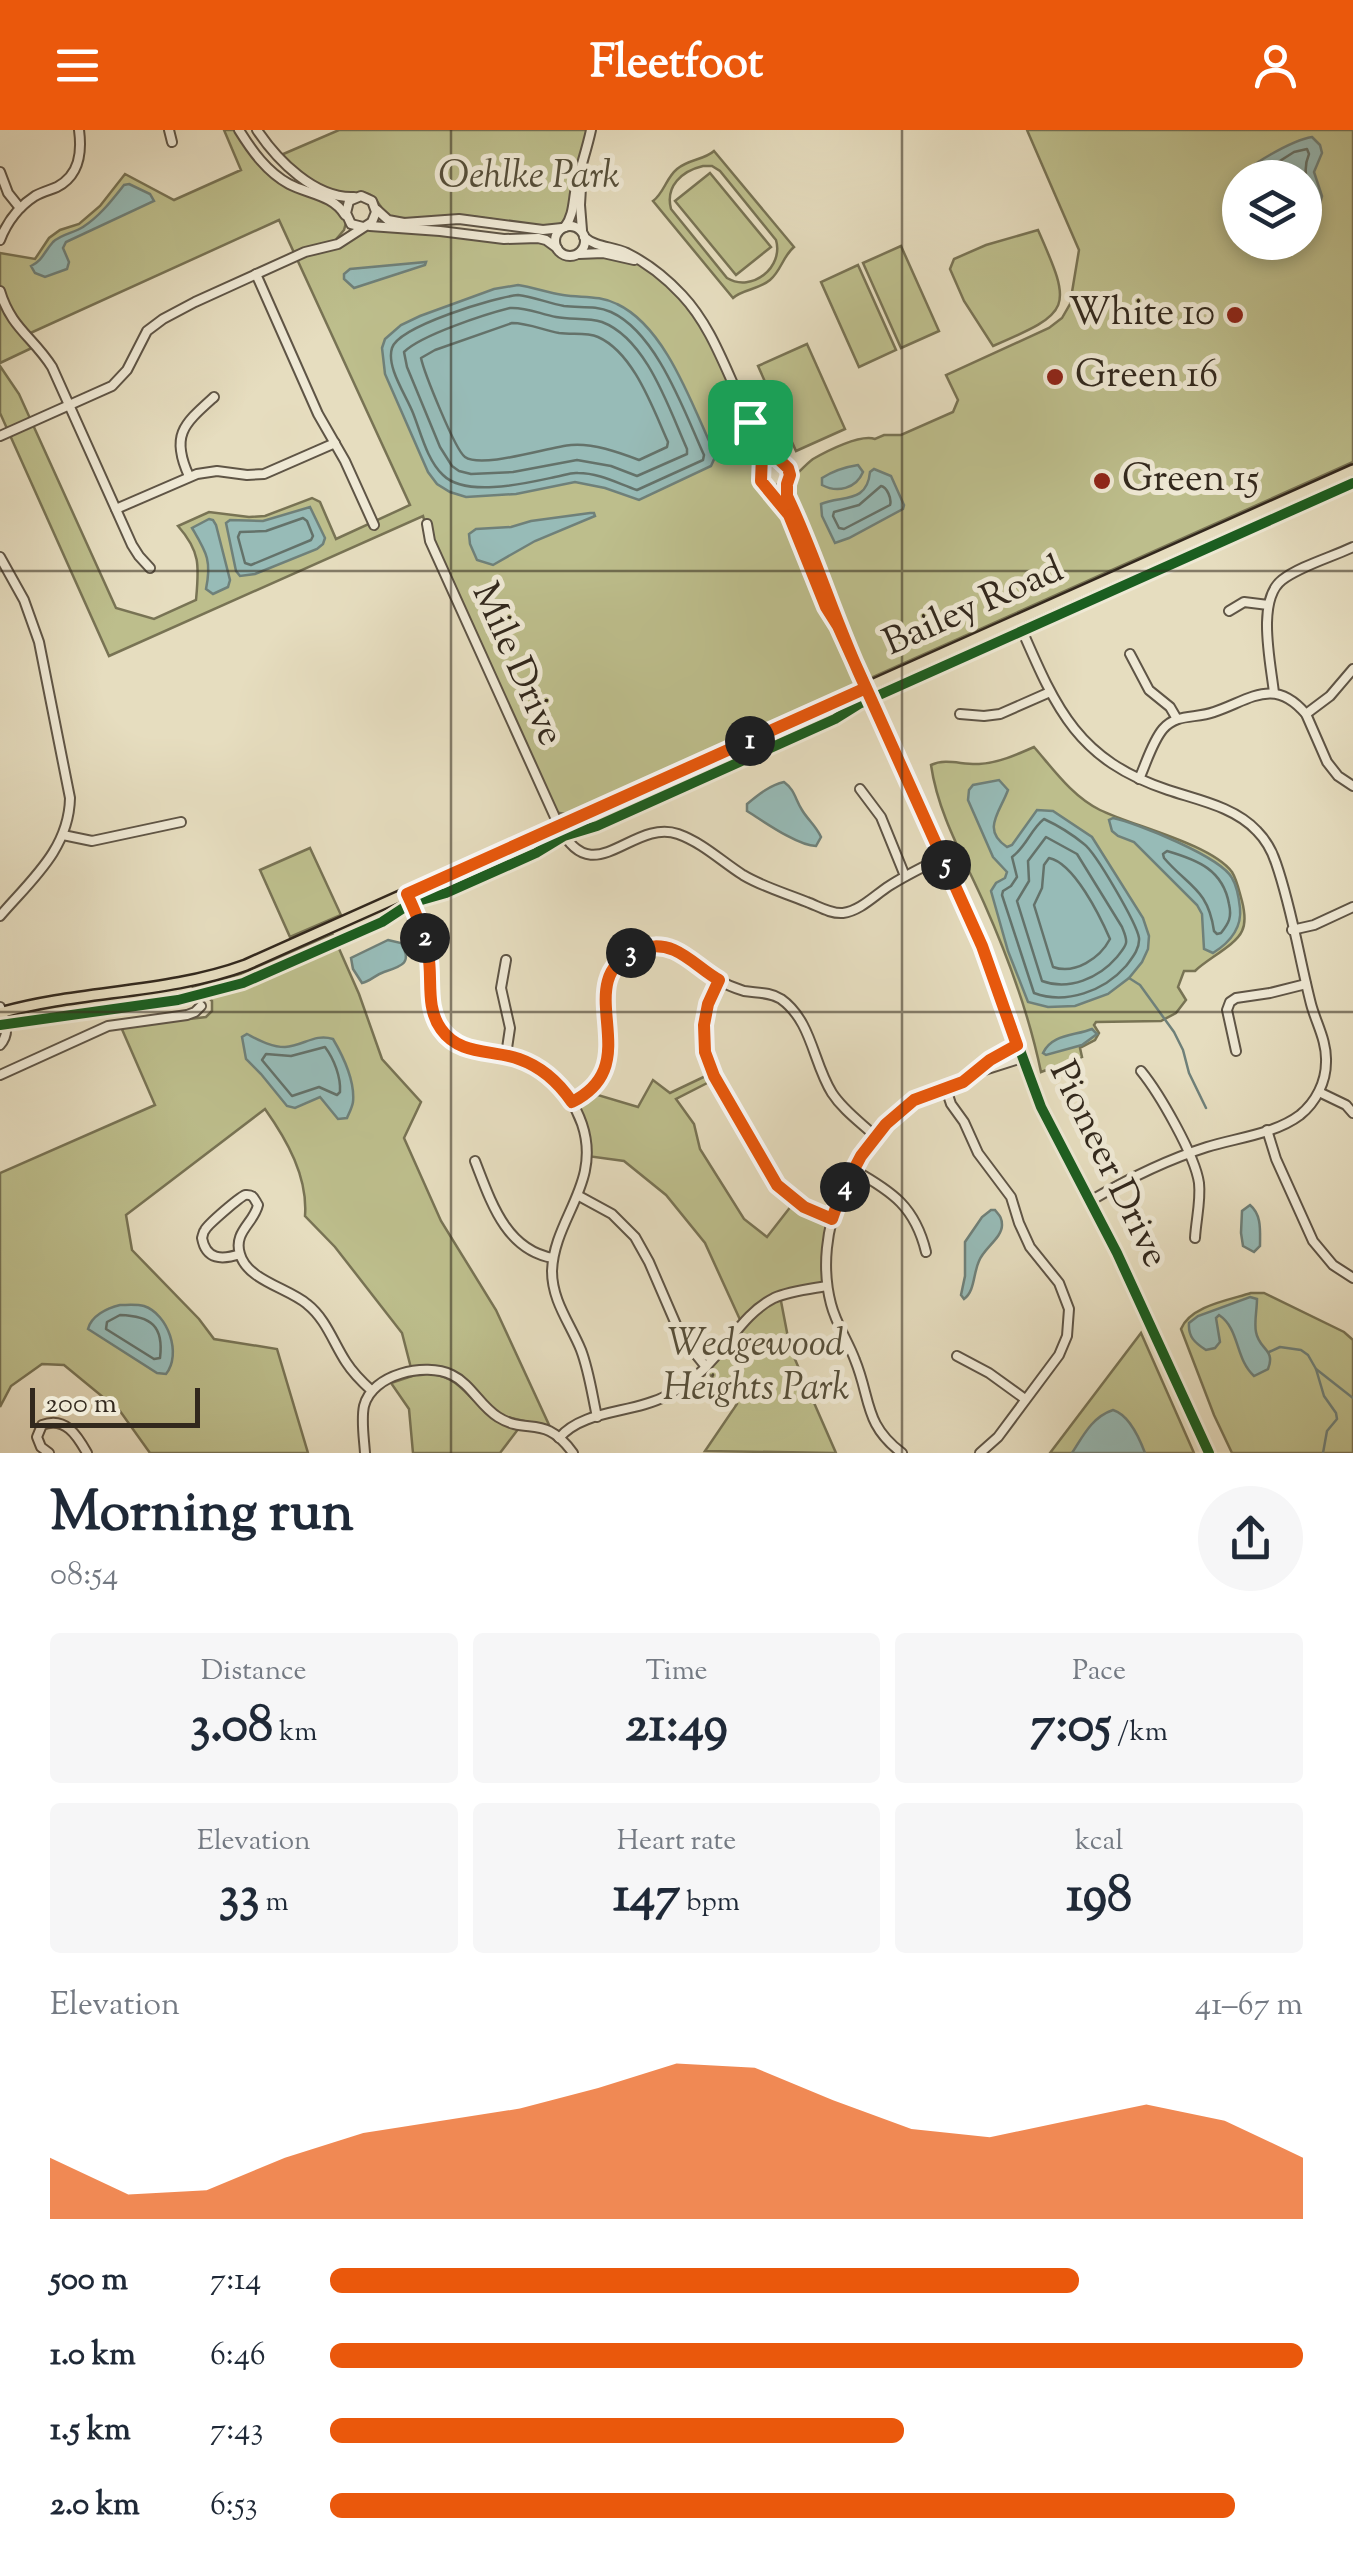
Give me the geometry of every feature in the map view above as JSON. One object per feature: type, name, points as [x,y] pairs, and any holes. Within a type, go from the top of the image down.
[{"type":"main road","name":"Bailey Road","points":[[1,1011],[176,984],[265,957],[1353,470]]},
{"type":"street","points":[[0,239],[20,208],[74,172],[81,152],[80,130]]},
{"type":"street","points":[[169,130],[172,142]]},
{"type":"street","points":[[239,130],[274,174],[336,203],[355,226],[504,240],[538,238],[566,255],[603,253],[638,260]]},
{"type":"street","points":[[257,130],[275,154],[305,179],[334,195],[368,198],[383,217],[394,222],[458,219],[548,231],[574,227],[595,245],[625,252],[682,294],[698,314],[750,422],[788,470],[787,484],[780,489],[769,488],[760,478],[762,455],[750,422]]},
{"type":"street","points":[[557,248],[556,236],[571,218],[591,130]]},
{"type":"street","points":[[576,254],[583,248],[582,170]]},
{"type":"street","points":[[0,172],[8,193],[20,208]]},
{"type":"street","points":[[332,245],[340,237],[348,203],[358,196]]},
{"type":"street","points":[[0,436],[108,388],[122,376],[142,338],[156,324],[256,274],[306,252],[344,241],[375,218],[376,208]]},
{"type":"street","points":[[256,274],[318,414],[374,525]]},
{"type":"street","points":[[0,291],[16,325],[49,362],[136,554],[150,568]]},
{"type":"street","points":[[189,476],[180,453],[180,437],[193,417],[214,397]]},
{"type":"street","points":[[116,509],[189,476],[214,470],[261,474],[334,444]]},
{"type":"street","points":[[762,467],[780,461]]},
{"type":"street","name":"Pioneer Drive","points":[[787,484],[787,496],[838,626]]},
{"type":"street","name":"Pioneer Drive","points":[[769,488],[789,515],[826,607],[943,857],[982,946],[1042,1107],[1117,1253],[1208,1453]]},
{"type":"street","name":"Mile Drive","points":[[427,524],[430,541],[559,826]]},
{"type":"street","points":[[1274,693],[1268,621],[1273,590],[1284,579],[1353,548]]},
{"type":"street","points":[[0,557],[29,612],[44,660],[69,788],[63,835],[53,854],[0,916]]},
{"type":"street","points":[[1230,611],[1244,602],[1268,605]]},
{"type":"street","points":[[1018,621],[1064,717],[1090,747],[1139,780],[1229,811],[1259,833],[1276,864],[1325,1044],[1326,1071],[1319,1092],[1301,1114],[1267,1130],[1189,1154],[1090,1201]]},
{"type":"street","points":[[1130,654],[1149,690],[1170,707],[1177,719]]},
{"type":"street","points":[[1306,714],[1330,696],[1353,669]]},
{"type":"street","points":[[960,714],[1000,714],[1050,692]]},
{"type":"street","points":[[1139,780],[1161,732],[1177,719],[1211,714],[1257,694],[1274,693],[1294,702],[1306,714],[1327,762],[1353,786]]},
{"type":"street","points":[[860,789],[881,818],[905,876]]},
{"type":"street","points":[[63,835],[100,840],[181,822]]},
{"type":"street","points":[[559,826],[574,849],[593,855],[656,832],[674,833],[696,842],[758,883],[834,912],[854,909],[943,857]]},
{"type":"street","points":[[407,894],[428,950],[430,1001],[439,1026],[450,1039],[466,1048],[506,1055],[548,1074],[572,1102],[582,1124],[586,1170],[552,1272],[555,1296],[580,1349],[597,1416]]},
{"type":"street","points":[[1292,930],[1353,907]]},
{"type":"street","points":[[572,1102],[588,1092],[604,1070],[609,1042],[606,986],[610,976],[621,960],[643,948],[661,946],[738,989],[772,995],[786,1004],[806,1032],[832,1095],[876,1136]]},
{"type":"street","points":[[506,960],[501,988],[510,1028],[506,1055]]},
{"type":"street","points":[[719,980],[704,1025],[705,1052],[714,1076],[777,1185],[804,1207],[832,1219]]},
{"type":"street","points":[[1236,1051],[1227,1010],[1230,1002],[1306,984]]},
{"type":"street","points":[[1221,996],[1230,1002]]},
{"type":"street","points":[[0,1075],[104,1028],[186,1015],[201,1006]]},
{"type":"street","points":[[0,1045],[6,1038],[1,1011]]},
{"type":"street","points":[[902,1453],[888,1441],[870,1413],[857,1365],[834,1314],[825,1257],[832,1219],[854,1170],[876,1136],[914,1100],[963,1082],[997,1055],[1017,1045]]},
{"type":"street","points":[[975,1073],[1022,1058]]},
{"type":"street","points":[[1141,1070],[1189,1154],[1199,1184],[1195,1238]]},
{"type":"street","points":[[946,1088],[978,1153],[1010,1197],[1030,1247],[1055,1276],[1067,1300],[1069,1327],[1054,1364],[998,1437],[980,1453]]},
{"type":"street","points":[[1319,1092],[1346,1105],[1353,1113]]},
{"type":"street","points":[[1267,1130],[1313,1241],[1333,1265],[1353,1278]]},
{"type":"street","points":[[475,1161],[516,1241],[534,1254],[554,1258]]},
{"type":"street","points":[[854,1170],[883,1187],[907,1208],[918,1224],[926,1252]]},
{"type":"street","points":[[240,1254],[214,1257],[206,1250],[202,1238],[209,1224],[247,1194],[254,1198],[258,1210],[240,1234],[244,1263],[310,1306],[324,1322],[346,1362],[372,1390]]},
{"type":"street","points":[[579,1196],[612,1214],[635,1238],[681,1336],[706,1367]]},
{"type":"street","points":[[559,1438],[575,1423],[654,1402],[686,1384],[759,1308],[780,1296],[827,1286]]},
{"type":"street","points":[[957,1356],[1025,1399]]},
{"type":"street","points":[[365,1453],[364,1410],[372,1390],[383,1382],[422,1370],[437,1370],[457,1378],[496,1416],[508,1423],[543,1428],[573,1453]]},
{"type":"street","points":[[48,1453],[37,1437],[42,1425],[54,1421],[70,1431],[86,1453]]},
{"type":"green space","points":[[224,130],[235,130],[257,162],[331,204],[347,219],[333,243],[363,227],[538,238],[566,255],[592,253],[638,260],[658,273],[698,314],[750,422],[762,467],[761,481],[775,490],[813,459],[835,448],[861,439],[901,435],[953,412],[958,400],[946,375],[1049,328],[1062,318],[1070,304],[1079,250],[1027,130],[1353,130],[1353,462],[566,814],[553,812],[430,541],[423,516],[109,656],[0,413],[0,366],[19,394],[116,608],[154,619],[196,600],[197,560],[178,526],[209,512],[265,516],[312,498],[320,502],[336,539],[410,505],[279,220],[26,335],[36,346],[0,363],[0,253],[35,259],[49,238],[79,224],[100,206],[125,174],[174,200],[241,170]]},
{"type":"green space","name":"Oehlke Park","points":[[339,130],[588,130],[570,215],[559,226],[547,226],[466,216],[388,217],[370,195],[342,194],[325,188],[281,155]]},
{"type":"green space","points":[[714,151],[794,247],[770,280],[733,298],[653,201],[677,169]],"holes":[[[712,166],[776,240],[771,268],[756,280],[737,282],[727,278],[671,209],[671,193],[677,181],[695,168]]]},
{"type":"green space","points":[[710,173],[771,247],[736,275],[675,201]]},
{"type":"green space","points":[[1038,230],[1057,277],[1058,305],[1038,325],[993,346],[964,301],[950,269],[954,259]]},
{"type":"green space","points":[[901,246],[939,331],[901,348],[863,263]]},
{"type":"green space","points":[[858,265],[896,350],[859,367],[821,282]]},
{"type":"green space","points":[[807,344],[845,429],[796,451],[758,366]]},
{"type":"green space","points":[[1034,747],[1064,782],[1090,804],[1190,844],[1222,862],[1235,879],[1244,916],[1242,931],[1234,941],[1195,971],[1184,971],[1178,987],[1186,1000],[1176,1013],[1161,1021],[1096,1022],[1099,1033],[1095,1040],[1080,1048],[1082,1057],[1041,1072],[1017,986],[946,818],[931,765],[986,763]]},
{"type":"green space","points":[[310,848],[341,915],[290,937],[260,870]]},
{"type":"green space","points":[[333,935],[382,1059],[421,1102],[404,1138],[441,1221],[496,1310],[550,1427],[502,1416],[465,1381],[411,1368],[402,1333],[335,1247],[305,1216],[303,1187],[294,1160],[265,1109],[126,1215],[132,1250],[214,1339],[277,1349],[308,1453],[150,1453],[120,1411],[64,1365],[42,1364],[11,1386],[0,1407],[0,1173],[155,1105],[121,1027],[206,1017],[212,1011],[212,1001],[206,995],[196,995],[193,988],[243,973]]},
{"type":"green space","name":"Wedgewood Heights Park","points":[[712,1073],[715,1079],[676,1099],[694,1124],[700,1149],[744,1219],[767,1237],[795,1201],[832,1219],[827,1286],[780,1296],[790,1348],[836,1453],[705,1451],[737,1404],[704,1369],[742,1324],[705,1243],[666,1195],[624,1161],[587,1156],[585,1135],[572,1102],[588,1092],[638,1107],[653,1080],[670,1093]]},
{"type":"green space","points":[[1251,1293],[1264,1293],[1353,1340],[1353,1453],[1232,1453],[1181,1329],[1201,1309]]},
{"type":"green space","points":[[1141,1333],[1194,1453],[1050,1453]]},
{"type":"green space","points":[[421,1373],[449,1379],[487,1412],[519,1428],[500,1453],[413,1453],[409,1409],[391,1383]]},
{"type":"water","points":[[1312,137],[1320,145],[1319,160],[1262,160],[1282,148]]},
{"type":"water","points":[[129,184],[150,194],[154,201],[66,242],[63,248],[69,262],[67,269],[45,277],[35,273],[31,266],[53,242],[89,223]]},
{"type":"water","points":[[426,262],[354,288],[344,279],[350,269]]},
{"type":"water","points":[[518,285],[604,299],[634,315],[650,330],[687,391],[714,452],[711,466],[639,500],[575,482],[516,494],[466,497],[437,484],[428,472],[385,374],[385,339],[420,316],[494,289]]},
{"type":"water","points":[[858,465],[863,472],[851,486],[840,489],[822,485],[822,478]]},
{"type":"water","points":[[874,469],[891,476],[903,509],[835,543],[822,516],[821,504],[859,494]]},
{"type":"water","points":[[310,507],[325,538],[323,544],[255,574],[240,576],[226,523],[263,521]]},
{"type":"water","points":[[594,513],[595,516],[535,541],[493,565],[477,560],[470,544],[469,534],[476,529]]},
{"type":"water","points":[[209,519],[216,525],[230,580],[228,587],[213,594],[206,589],[206,557],[192,528]]},
{"type":"water","points":[[999,780],[1008,790],[995,820],[999,841],[1007,847],[1012,845],[1037,810],[1053,811],[1092,837],[1143,918],[1149,936],[1148,949],[1129,978],[1108,994],[1075,1006],[1048,1007],[1028,1002],[991,891],[1007,872],[993,857],[968,800],[973,785]]},
{"type":"water","points":[[784,782],[821,837],[816,846],[790,838],[747,811],[747,804],[755,797]]},
{"type":"water","points":[[1113,818],[1177,842],[1212,860],[1232,878],[1240,915],[1237,928],[1224,945],[1213,953],[1204,949],[1202,914],[1197,905],[1134,842],[1112,831],[1109,820]]},
{"type":"water","points":[[388,940],[401,943],[406,955],[404,963],[362,983],[351,958]]},
{"type":"water","points":[[1092,1029],[1097,1034],[1082,1045],[1043,1053],[1058,1039]]},
{"type":"water","points":[[247,1034],[285,1047],[320,1038],[333,1039],[352,1086],[353,1102],[347,1118],[338,1119],[320,1097],[295,1108],[287,1106],[246,1059],[242,1037]]},
{"type":"water","points":[[1250,1205],[1260,1229],[1260,1246],[1254,1252],[1243,1246],[1241,1233],[1242,1211]]},
{"type":"water","points":[[991,1210],[1000,1216],[1001,1230],[981,1256],[970,1292],[964,1299],[961,1295],[965,1242]]},
{"type":"water","points":[[1250,1297],[1257,1299],[1256,1332],[1270,1357],[1268,1369],[1254,1376],[1243,1361],[1231,1328],[1219,1315],[1216,1318],[1220,1342],[1215,1348],[1206,1350],[1199,1345],[1189,1328],[1198,1316]]},
{"type":"water","points":[[120,1305],[144,1306],[166,1326],[173,1356],[166,1374],[157,1373],[88,1329],[100,1313]]},
{"type":"water","points":[[1113,1410],[1129,1422],[1145,1453],[1072,1453],[1094,1422]]},
{"type":"waterway","points":[[1129,978],[1140,985],[1174,1032],[1206,1108]]},
{"type":"waterway","points":[[1269,1352],[1280,1347],[1301,1350],[1316,1369],[1353,1398]]},
{"type":"waterway","points":[[1316,1369],[1324,1396],[1337,1419],[1327,1431],[1323,1453]]},
{"type":"cycle path","points":[[0,1025],[178,1000],[243,983],[382,922],[411,903],[446,893],[536,853],[564,836],[597,826],[1353,483]]},
{"type":"cycle path","points":[[769,489],[799,537],[982,947],[1041,1107],[1117,1253],[1209,1453]]},
{"type":"place","name":"White 10","points":[[1235,315]]},
{"type":"place","name":"Green 16","points":[[1055,377]]},
{"type":"place","name":"Green 15","points":[[1102,481]]},
{"type":"route","points":[[750,422],[762,455],[761,481],[789,515],[826,607],[838,626],[866,688],[407,894],[425,938],[431,972],[430,1001],[444,1033],[466,1048],[517,1058],[536,1067],[557,1082],[572,1102],[588,1092],[604,1070],[609,1042],[606,986],[621,960],[643,948],[661,946],[679,953],[719,980],[704,1025],[708,1065],[777,1185],[804,1207],[832,1219],[861,1156],[886,1124],[914,1100],[963,1082],[997,1055],[1017,1045],[982,946],[943,857],[838,626],[787,496],[788,468],[770,451],[750,422]]}]
